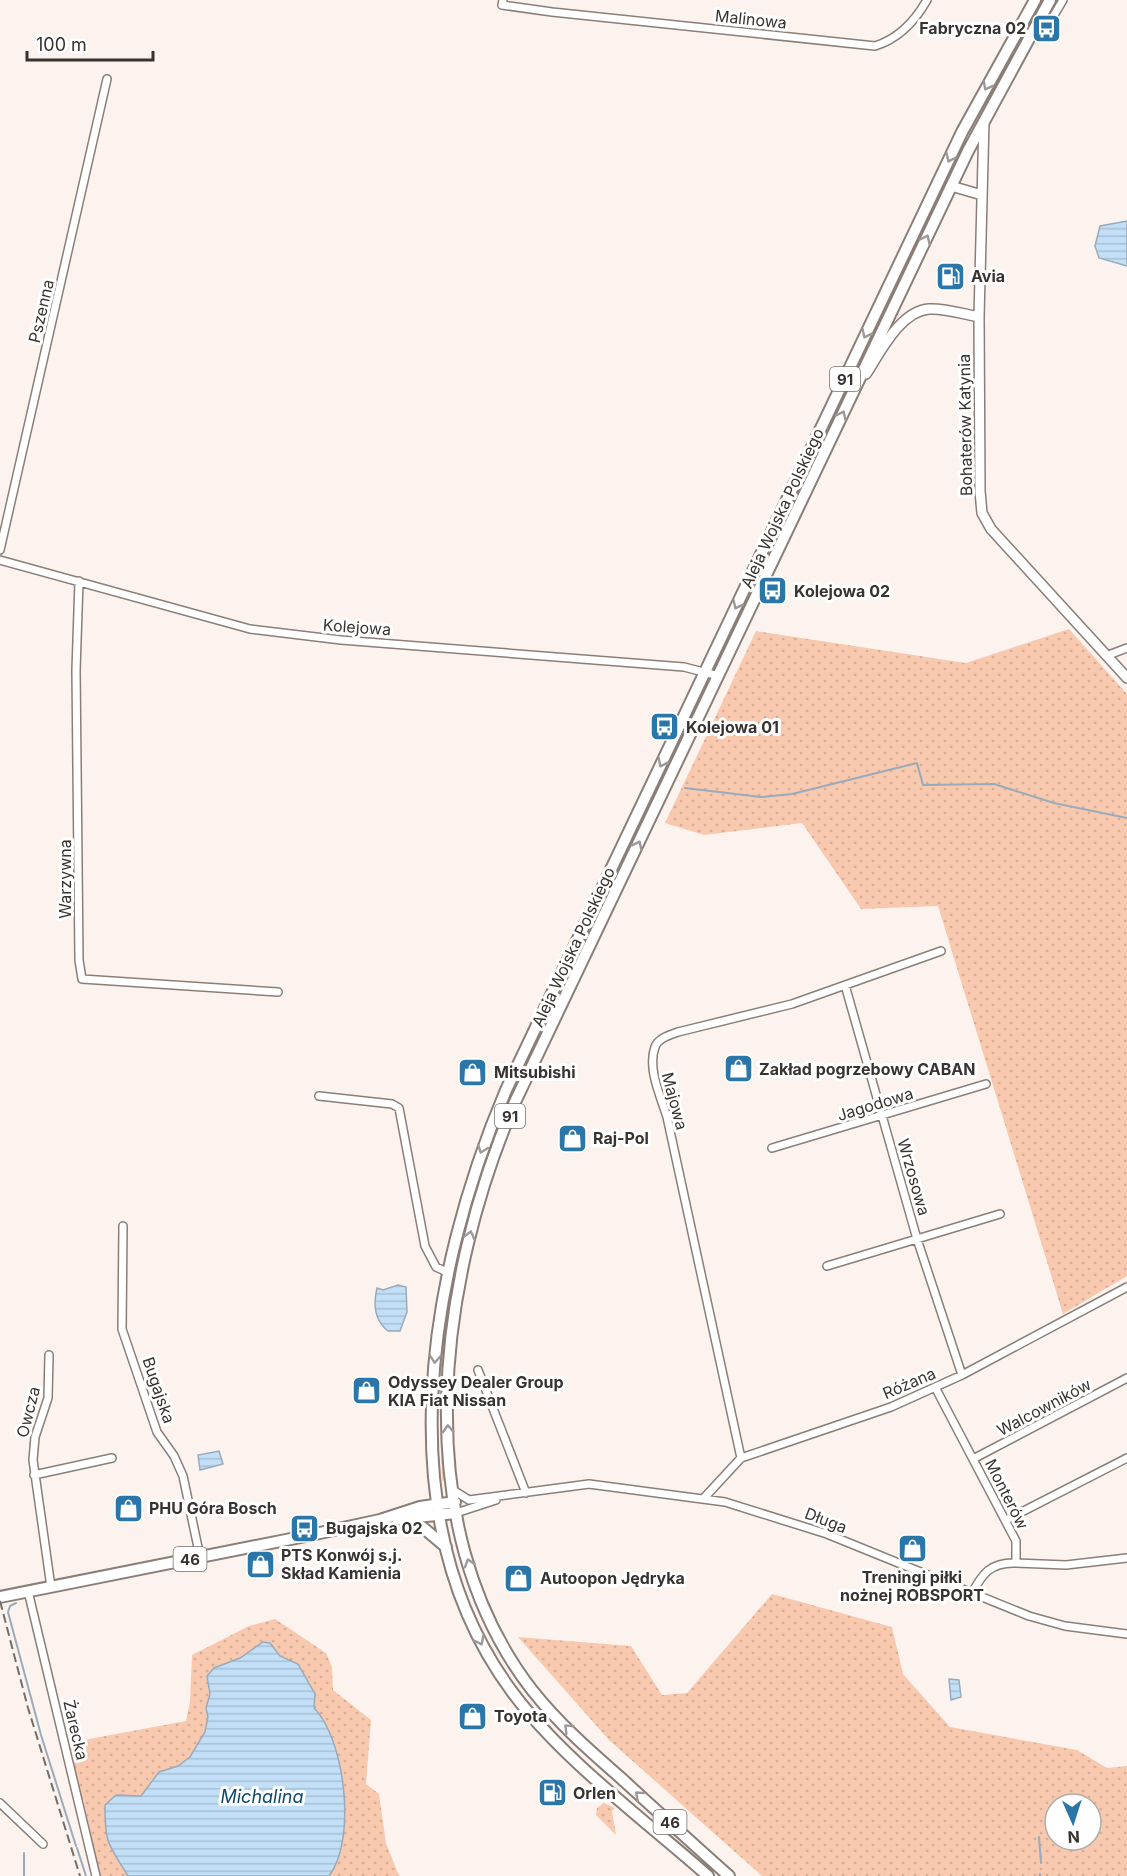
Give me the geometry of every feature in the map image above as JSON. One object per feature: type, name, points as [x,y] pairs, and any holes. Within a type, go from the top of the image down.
[{"type":"main road","name":"Aleja Wojska Polskiego","points":[[708,1876],[567,1752],[513,1694],[489,1658],[470,1621],[456,1586],[446,1547],[439,1510],[434,1445],[434,1375],[447,1272],[472,1176],[506,1090],[962,132],[1035,0]]},
{"type":"main road","name":"Aleja Wojska Polskiego","points":[[729,1876],[582,1743],[532,1690],[506,1652],[487,1615],[462,1540],[453,1490],[448,1419],[450,1352],[457,1293],[479,1200],[515,1102],[951,186],[985,116],[1047,4]]},
{"type":"main road","points":[[380,1520],[455,1508]]},
{"type":"main road","name":"46","points":[[0,1597],[380,1520],[417,1524],[446,1547]]},
{"type":"street","name":"Malinowa","points":[[502,3],[875,45],[889,42],[918,15],[927,0]]},
{"type":"street","points":[[1053,17],[1063,0]]},
{"type":"street","name":"Pszenna","points":[[0,550],[107,79]]},
{"type":"street","name":"Bohaterów Katynia","points":[[985,116],[980,317],[982,513],[991,530],[1010,553],[1127,678]]},
{"type":"street","points":[[951,186],[982,195]]},
{"type":"street","points":[[851,396],[886,343],[904,322],[917,312],[938,309],[980,317]]},
{"type":"street","name":"Kolejowa","points":[[0,560],[207,619],[260,631],[330,639],[684,667],[719,676]]},
{"type":"street","name":"Warzywna","points":[[79,581],[76,670],[79,960],[82,978],[278,992]]},
{"type":"street","points":[[1106,656],[1127,648]]},
{"type":"street","name":"Majowa","points":[[741,1458],[667,1117],[653,1069],[655,1046],[663,1038],[678,1032],[792,1004],[941,951]]},
{"type":"street","name":"Wrzosowa","points":[[845,985],[918,1239],[962,1375]]},
{"type":"street","name":"Jagodowa","points":[[772,1148],[986,1084]]},
{"type":"street","points":[[319,1096],[392,1104],[399,1108],[425,1246],[433,1262],[447,1272]]},
{"type":"street","points":[[827,1266],[1000,1214]]},
{"type":"street","name":"Bugajska","points":[[123,1226],[122,1329],[157,1432],[174,1456],[183,1476],[200,1557]]},
{"type":"street","name":"Różana","points":[[704,1498],[741,1458],[891,1407],[962,1375],[1127,1287]]},
{"type":"street","name":"Owcza","points":[[49,1355],[48,1398],[33,1446],[34,1475],[51,1587]]},
{"type":"street","points":[[478,1370],[526,1493]]},
{"type":"street","name":"Walcowników","points":[[974,1460],[1127,1378]]},
{"type":"street","name":"Monterów","points":[[935,1387],[1016,1541],[1016,1563]]},
{"type":"street","points":[[34,1475],[112,1458]]},
{"type":"street","points":[[1006,1520],[1127,1458]]},
{"type":"street","name":"Długa","points":[[455,1508],[526,1493],[589,1484],[704,1498],[788,1520],[1008,1609],[1065,1626],[1127,1634]]},
{"type":"street","name":"Długa","points":[[453,1490],[469,1500],[504,1497]]},
{"type":"street","points":[[971,1595],[989,1568],[996,1564],[1088,1564],[1127,1558]]},
{"type":"street","name":"Żarecka","points":[[28,1591],[96,1876]]},
{"type":"street","points":[[0,1803],[43,1844]]},
{"type":"shaded area","points":[[1069,629],[1127,694],[1127,1276],[1063,1314],[938,906],[861,909],[802,823],[704,835],[665,823],[756,631],[966,663]]},
{"type":"shaded area","points":[[448,1299],[452,1299],[448,1331],[447,1480],[442,1481],[439,1381]]},
{"type":"shaded area","points":[[772,1594],[892,1627],[903,1674],[950,1727],[1077,1750],[1107,1768],[1127,1766],[1127,1876],[762,1876],[609,1740],[518,1637],[631,1646],[662,1695],[687,1693]]},
{"type":"shaded area","name":"Michalina","points":[[275,1619],[326,1653],[332,1667],[333,1690],[371,1720],[366,1784],[379,1794],[386,1843],[399,1876],[100,1876],[83,1798],[77,1799],[67,1749],[73,1742],[186,1721],[190,1702],[192,1655],[249,1626]]},
{"type":"shaded area","points":[[604,1803],[615,1808],[612,1811],[616,1835],[596,1815],[597,1808]]},
{"type":"water","points":[[1127,221],[1127,266],[1099,258],[1095,246],[1100,226]]},
{"type":"water","points":[[398,1285],[406,1287],[407,1312],[400,1331],[388,1331],[380,1322],[376,1312],[377,1288],[383,1290]]},
{"type":"water","points":[[219,1451],[223,1464],[200,1470],[198,1455]]},
{"type":"water","name":"Michalina","points":[[263,1642],[270,1643],[280,1656],[298,1664],[315,1694],[314,1708],[325,1723],[340,1765],[344,1790],[343,1839],[338,1860],[329,1876],[128,1876],[109,1843],[105,1805],[116,1795],[141,1796],[159,1772],[178,1766],[190,1757],[205,1732],[208,1717],[206,1708],[210,1694],[207,1676],[214,1668],[240,1658]]},
{"type":"water","points":[[949,1679],[959,1680],[961,1697],[951,1700]]},
{"type":"waterway","points":[[685,788],[761,797],[792,794],[917,763],[923,785],[994,784],[1054,803],[1127,818]]},
{"type":"waterway","points":[[16,1603],[10,1606],[8,1612],[41,1735],[76,1846]]},
{"type":"waterway","points":[[1039,1837],[1041,1863]]},
{"type":"waterway","points":[[77,1848],[86,1876]]},
{"type":"waterway","points":[[24,1853],[24,1876]]},
{"type":"railway","points":[[0,1601],[28,1708],[80,1876]]},
{"type":"place","name":"Fabryczna 02","points":[[1047,28]]},
{"type":"place","name":"Avia","points":[[950,276]]},
{"type":"place","name":"Kolejowa 02","points":[[773,591]]},
{"type":"place","name":"Kolejowa 01","points":[[665,727]]},
{"type":"place","name":"Zakład pogrzebowy CABAN","points":[[738,1069]]},
{"type":"place","name":"Mitsubishi","points":[[473,1072]]},
{"type":"place","name":"Raj-Pol","points":[[572,1138]]},
{"type":"place","name":"Odyssey Dealer Group KIA Fiat Nissan","points":[[367,1391]]},
{"type":"place","name":"PHU Góra Bosch","points":[[128,1508]]},
{"type":"place","name":"Bugajska 02","points":[[305,1528]]},
{"type":"place","name":"Treningi piłki nożnej ROBSPORT","points":[[912,1549]]},
{"type":"place","name":"PTS Konwój s.j. Skład Kamienia","points":[[260,1564]]},
{"type":"place","name":"Autoopon Jędryka","points":[[519,1578]]},
{"type":"place","name":"Toyota","points":[[473,1716]]},
{"type":"place","name":"Orlen","points":[[552,1793]]}]
